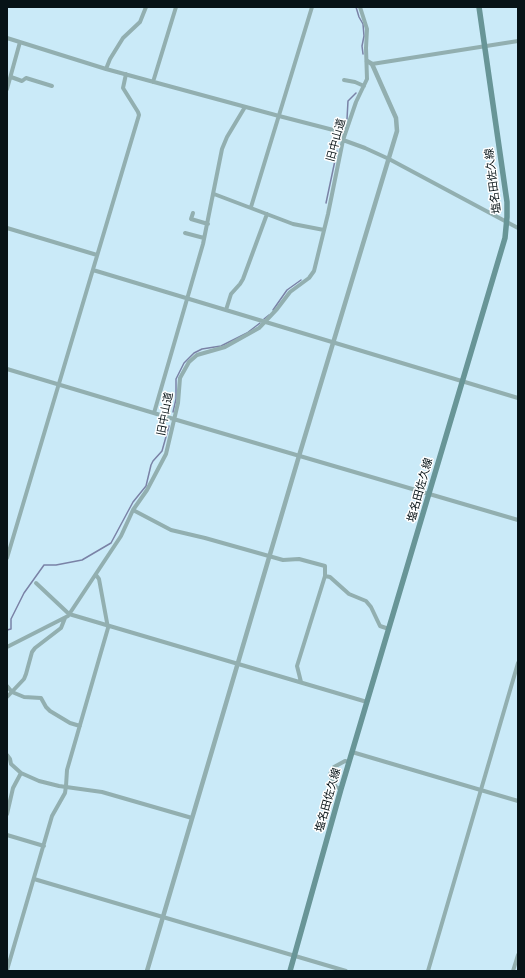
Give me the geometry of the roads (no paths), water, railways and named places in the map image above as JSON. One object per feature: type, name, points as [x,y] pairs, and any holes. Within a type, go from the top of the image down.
[{"type":"main road","name":"塩名田佐久線","points":[[290,971],[341,789],[503,247],[507,222],[507,202],[479,7]]},
{"type":"street","points":[[106,69],[110,59],[124,38],[140,22],[146,7]]},
{"type":"street","points":[[153,82],[176,7]]},
{"type":"street","points":[[251,207],[312,7]]},
{"type":"street","name":"旧中山道","points":[[7,647],[65,618],[70,614],[121,536],[134,510],[164,459],[168,448],[178,403],[180,378],[185,367],[193,358],[205,352],[225,347],[255,331],[277,309],[286,295],[309,278],[314,271],[343,140],[368,75],[370,63],[366,48],[368,29],[360,7]]},
{"type":"street","points":[[7,38],[106,69],[345,133]]},
{"type":"street","points":[[153,971],[147,970],[397,131],[396,118],[370,63],[518,41]]},
{"type":"street","points":[[7,89],[20,42]]},
{"type":"street","points":[[7,558],[139,115],[123,88],[126,74]]},
{"type":"street","points":[[11,77],[22,81],[26,78],[52,86]]},
{"type":"street","points":[[344,80],[355,82],[364,86]]},
{"type":"street","points":[[154,413],[188,299],[208,224],[222,150],[227,137],[245,107]]},
{"type":"street","points":[[343,140],[389,159],[518,228]]},
{"type":"street","points":[[214,194],[293,224],[324,230]]},
{"type":"street","points":[[193,213],[191,219],[208,224]]},
{"type":"street","points":[[226,310],[231,294],[243,279],[267,214]]},
{"type":"street","points":[[7,228],[97,255]]},
{"type":"street","points":[[186,233],[204,238]]},
{"type":"street","points":[[93,270],[518,398]]},
{"type":"street","points":[[7,369],[518,520]]},
{"type":"street","points":[[134,510],[171,530],[270,555],[283,560],[300,559],[323,565],[326,568],[325,576],[297,666],[301,682]]},
{"type":"street","points":[[7,970],[55,811],[63,798],[66,786],[66,770],[80,726],[108,625],[96,575]]},
{"type":"street","points":[[325,576],[330,577],[349,594],[366,601],[371,607],[380,626],[389,629]]},
{"type":"street","points":[[36,583],[70,614],[367,702]]},
{"type":"street","points":[[7,697],[20,684],[26,674],[32,652],[35,648],[58,631],[64,624],[65,618]]},
{"type":"street","points":[[428,971],[518,663]]},
{"type":"street","points":[[7,686],[12,692],[27,698],[41,698],[50,711],[70,723],[80,726]]},
{"type":"street","points":[[352,752],[518,801]]},
{"type":"street","points":[[7,755],[11,764],[21,773],[50,785],[102,792],[192,818]]},
{"type":"street","points":[[341,789],[336,787],[330,774],[334,767],[345,762],[349,762]]},
{"type":"street","points":[[7,811],[13,788],[21,773]]},
{"type":"street","points":[[7,835],[44,846]]},
{"type":"street","points":[[34,879],[346,971]]},
{"type":"street","points":[[513,971],[518,955]]},
{"type":"waterway","points":[[356,7],[363,24],[363,54]]},
{"type":"waterway","points":[[347,119],[348,101],[356,93]]},
{"type":"waterway","points":[[326,203],[337,151]]},
{"type":"waterway","points":[[273,310],[287,290],[301,280]]},
{"type":"waterway","points":[[264,319],[269,315]]},
{"type":"waterway","points":[[173,412],[176,399],[176,379],[184,363],[194,353],[202,349],[221,346],[247,333],[260,323]]},
{"type":"waterway","points":[[7,630],[11,629],[11,619],[24,593],[44,565],[56,565],[82,560],[111,543],[133,502],[146,486],[151,465],[162,451],[169,426]]}]
